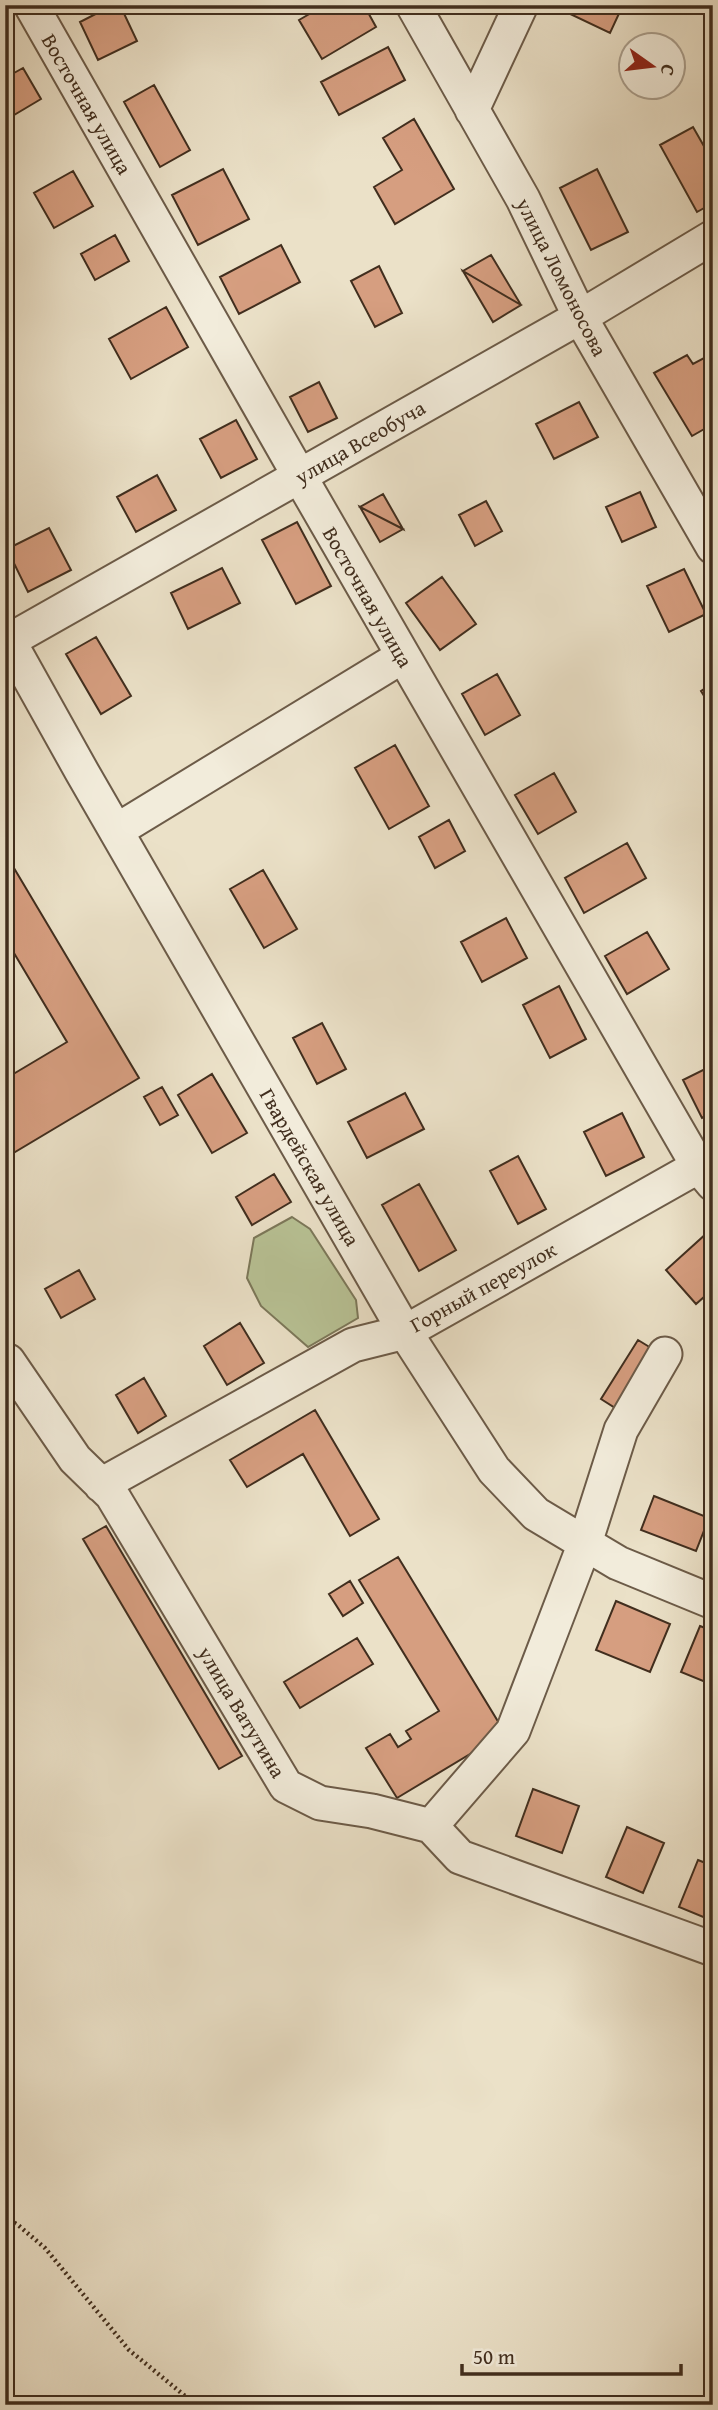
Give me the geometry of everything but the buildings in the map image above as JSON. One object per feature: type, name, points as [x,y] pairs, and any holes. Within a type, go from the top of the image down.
[{"type":"street","name":"Восточная улица","points":[[31,5],[403,656],[708,1169]]},
{"type":"street","name":"улица Ломоносова","points":[[413,5],[523,199],[579,317],[713,547]]},
{"type":"street","points":[[472,110],[521,5]]},
{"type":"street","name":"улица Всеобуча","points":[[7,640],[300,477],[713,237]]},
{"type":"street","name":"Гвардейская улица","points":[[7,640],[405,1332],[494,1470],[536,1514],[585,1544],[618,1563],[713,1602]]},
{"type":"street","points":[[116,831],[403,656]]},
{"type":"street","name":"Горный переулок","points":[[101,1485],[353,1345],[405,1332],[708,1169]]},
{"type":"street","points":[[665,1354],[621,1430],[585,1544],[513,1731],[431,1826],[460,1857],[713,1949]]},
{"type":"street","name":"улица Ватутина","points":[[8,1361],[75,1460],[111,1495],[286,1786],[320,1803],[372,1811],[431,1826]]},
{"type":"path","points":[[5,2217],[45,2248],[129,2350],[196,2405]]},
{"type":"green space","points":[[292,1217],[310,1229],[356,1300],[358,1318],[308,1347],[261,1306],[247,1278],[254,1238]]}]
